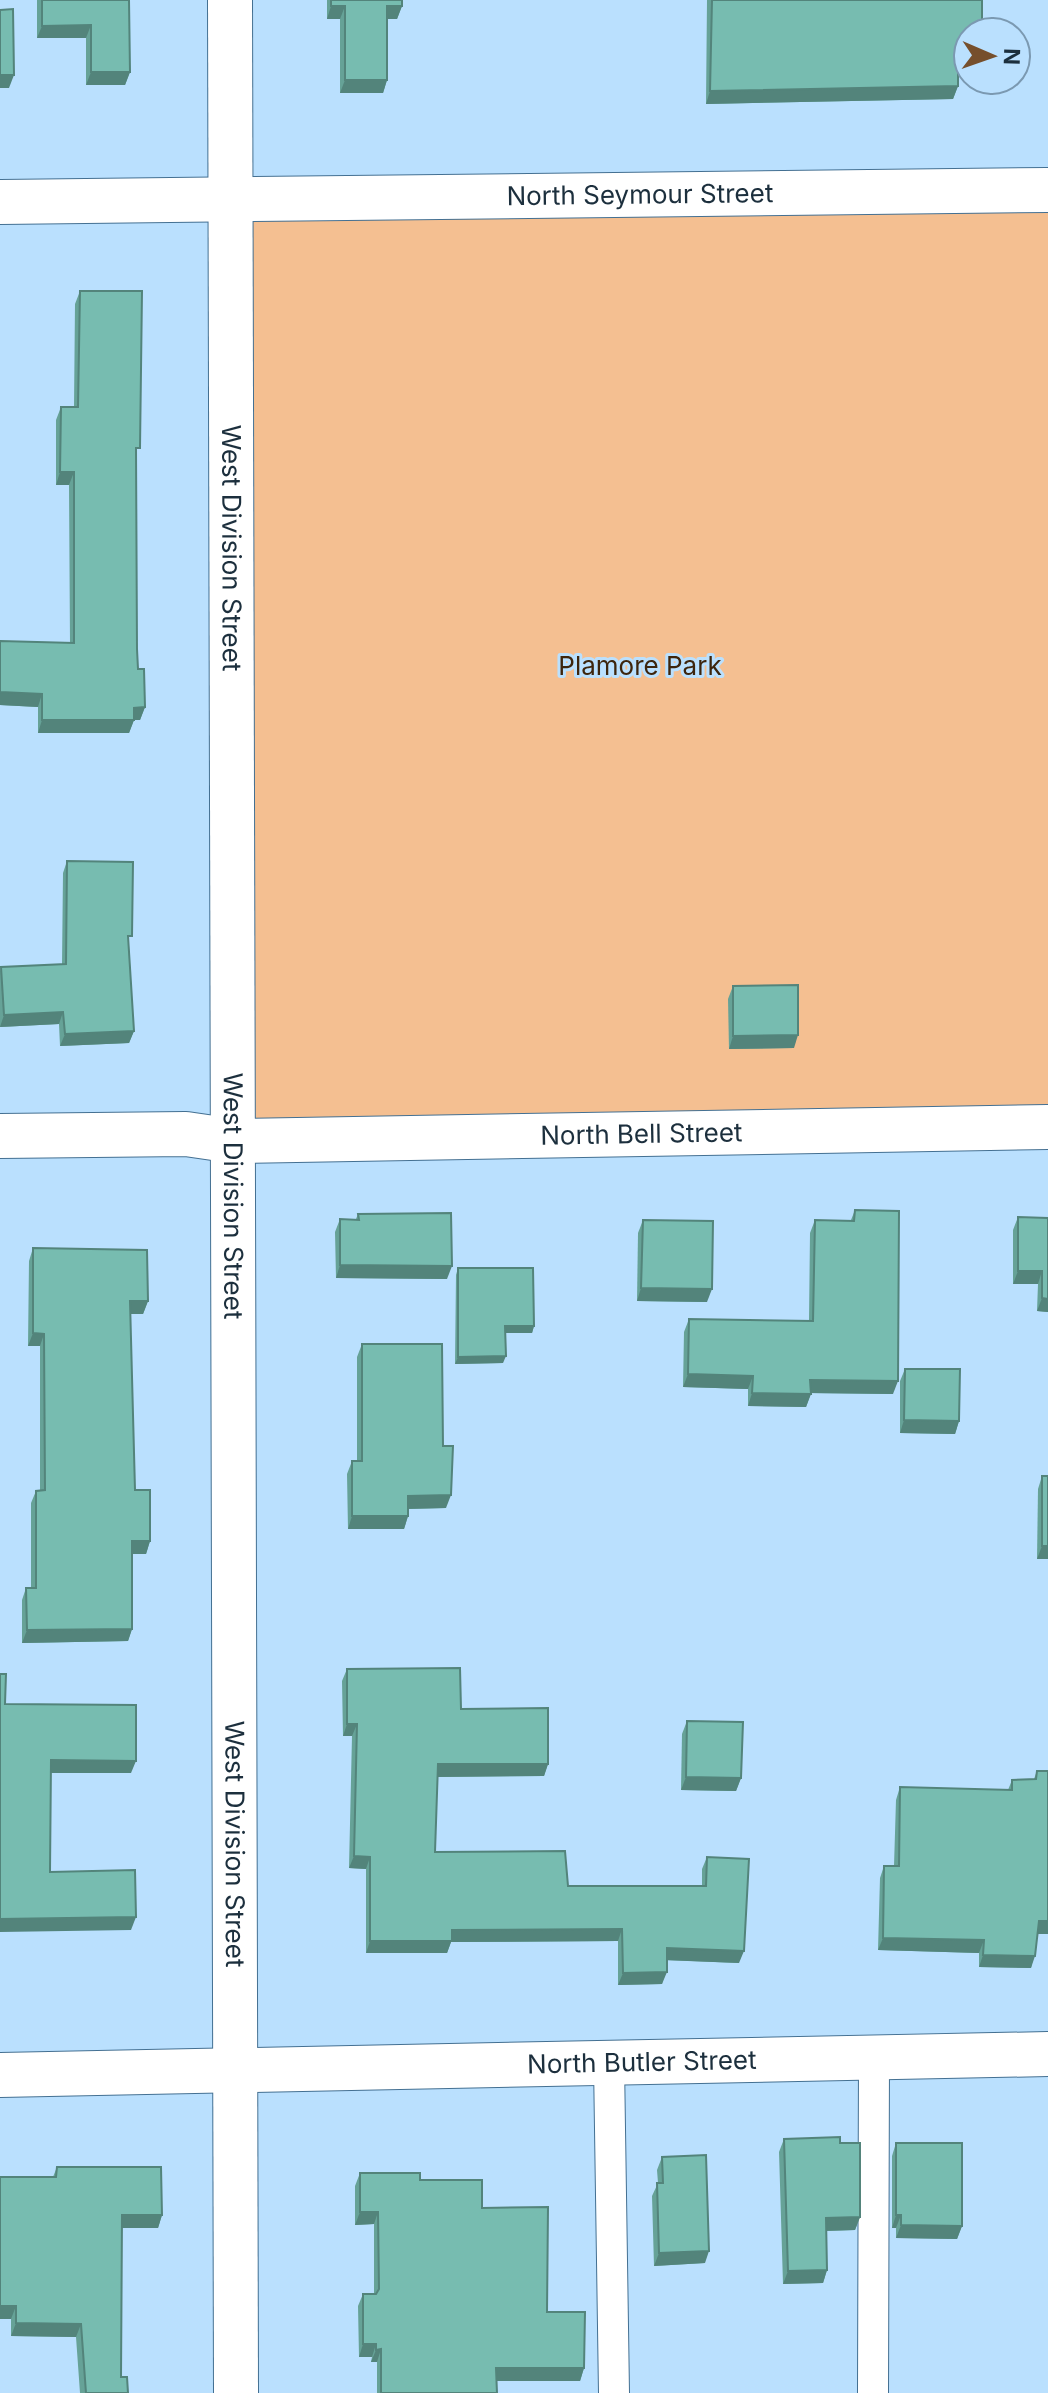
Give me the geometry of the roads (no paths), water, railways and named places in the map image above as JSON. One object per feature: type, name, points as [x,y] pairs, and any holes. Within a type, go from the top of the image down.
[{"type":"street","name":"West Division Street","points":[[230,0],[236,2393]]},
{"type":"street","name":"North Seymour Street","points":[[0,202],[1048,190]]},
{"type":"street","name":"North Bell Street","points":[[0,1136],[186,1134],[234,1141],[1048,1127]]},
{"type":"street","name":"North Butler Street","points":[[0,2075],[1048,2054]]},
{"type":"lane","points":[[873,2393],[874,2058]]},
{"type":"lane","points":[[609,2063],[614,2393]]},
{"type":"park label","name":"Plamore Park","points":[[640,666]]}]
